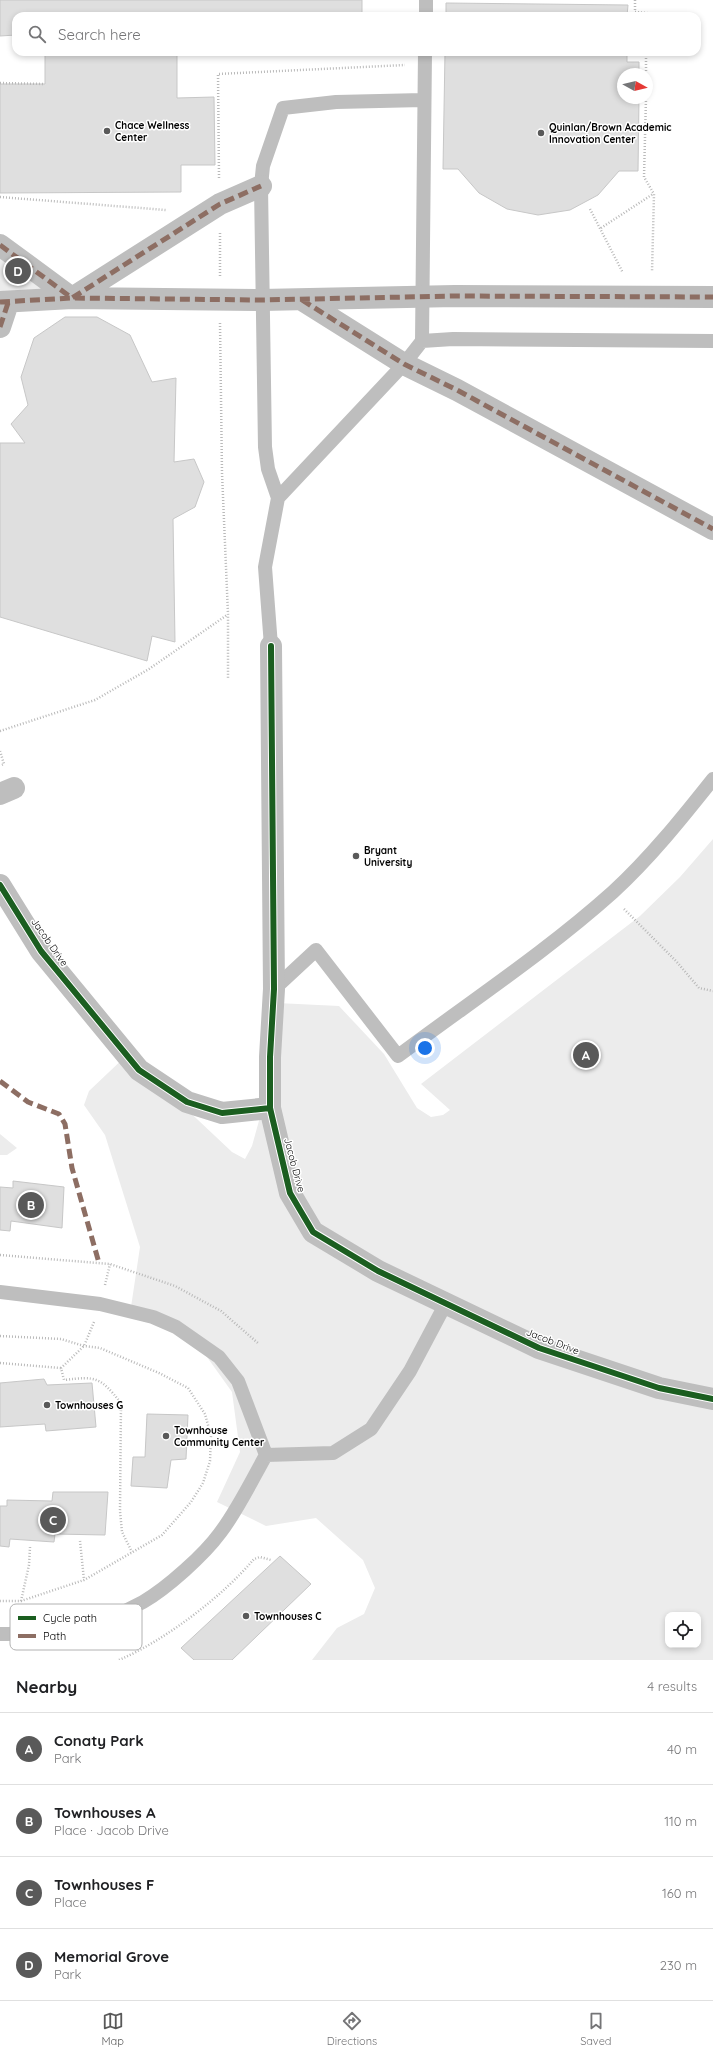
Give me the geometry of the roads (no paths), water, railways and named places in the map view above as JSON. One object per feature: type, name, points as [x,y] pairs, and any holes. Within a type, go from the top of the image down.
[{"type":"street","points":[[72,298],[220,204],[261,186]]},
{"type":"street","points":[[0,244],[72,298]]},
{"type":"street","points":[[0,327],[4,303],[72,298],[302,300],[423,297],[713,298]]},
{"type":"street","points":[[302,300],[404,364],[457,390],[713,528]]},
{"type":"street","points":[[270,1108],[270,1057],[274,989],[271,646]]},
{"type":"street","name":"Jacob Drive","points":[[0,885],[41,951],[139,1070],[187,1102],[222,1113],[270,1108],[290,1193],[313,1232],[378,1271],[445,1305],[539,1348],[660,1388],[713,1399]]},
{"type":"lane","points":[[426,0],[426,12]]},
{"type":"lane","points":[[278,498],[404,364],[422,341],[425,56]]},
{"type":"lane","points":[[271,646],[265,567],[278,498],[268,470],[265,447],[261,300],[261,186],[263,166],[283,108],[336,102],[424,100]]},
{"type":"lane","points":[[422,341],[453,339],[713,341]]},
{"type":"lane","points":[[274,989],[316,950],[398,1056],[554,940],[610,895],[674,827],[713,779]]},
{"type":"lane","points":[[0,1292],[70,1299],[100,1304],[154,1317],[176,1327],[219,1357],[238,1380],[266,1455]]},
{"type":"lane","points":[[266,1455],[333,1453],[371,1429],[410,1371],[445,1305]]},
{"type":"lane","points":[[137,1604],[144,1601],[207,1550],[221,1532],[266,1455]]},
{"type":"lane","points":[[0,1634],[10,1633]]},
{"type":"place","name":"Chace Wellness Center","points":[[107,131]]},
{"type":"place","name":"Quinlan/Brown Academic Innovation Center","points":[[541,133]]},
{"type":"place","name":"Memorial Grove","points":[[18,271]]},
{"type":"place","name":"Bryant University","points":[[356,856]]},
{"type":"place","name":"Conaty Park","points":[[586,1055]]},
{"type":"place","name":"Townhouses A","points":[[31,1205]]},
{"type":"place","name":"Townhouses G","points":[[47,1405]]},
{"type":"place","name":"Townhouse Community Center","points":[[166,1436]]},
{"type":"place","name":"Townhouses F","points":[[53,1520]]},
{"type":"place","name":"Townhouses C","points":[[246,1616]]}]
